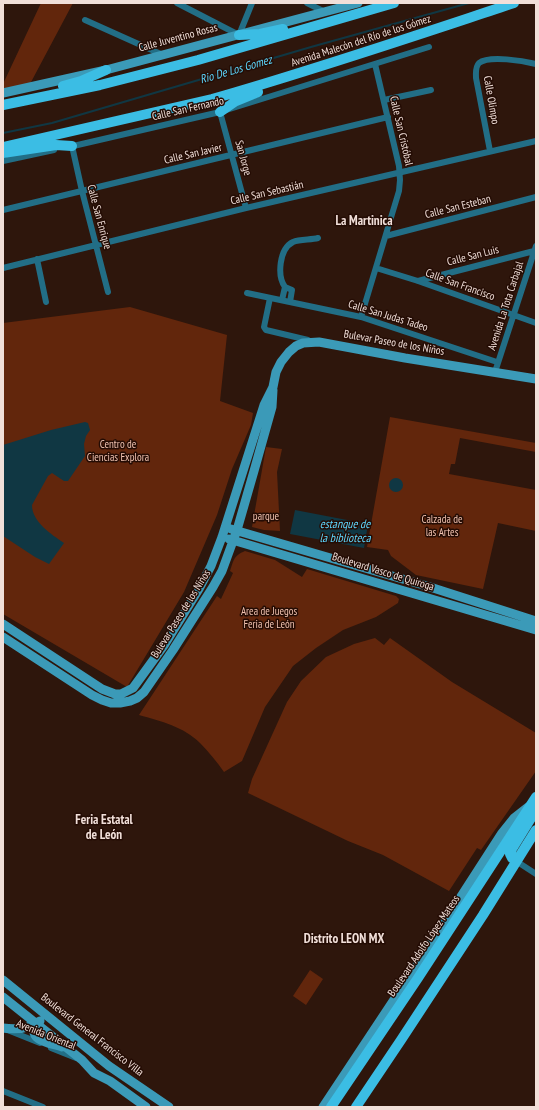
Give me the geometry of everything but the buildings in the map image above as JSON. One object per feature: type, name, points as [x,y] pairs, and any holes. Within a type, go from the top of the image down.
[{"type":"main road","points":[[4,105],[100,85],[198,60],[394,3]]},
{"type":"main road","name":"Avenida Malecón del Río de los Gómez","points":[[3,147],[212,99],[274,81],[514,3]]},
{"type":"main road","points":[[239,35],[270,32],[322,18],[340,19]]},
{"type":"main road","points":[[4,105],[32,94],[76,82],[106,70]]},
{"type":"main road","points":[[220,112],[236,101],[269,86],[274,81]]},
{"type":"main road","points":[[3,153],[56,145],[72,146]]},
{"type":"main road","points":[[516,861],[510,854],[534,804]]},
{"type":"main road","name":"Boulevard Adolfo López Mateos","points":[[331,1107],[534,804]]},
{"type":"main road","points":[[356,1107],[479,921],[536,830]]},
{"type":"street","points":[[177,3],[239,35],[252,3]]},
{"type":"street","points":[[307,3],[324,12]]},
{"type":"street","name":"Calle Juventino Rosas","points":[[3,93],[106,70],[358,3]]},
{"type":"street","points":[[85,20],[163,55]]},
{"type":"street","name":"Calle San Fernando","points":[[3,161],[220,112],[429,47]]},
{"type":"street","name":"Calle Olimpo","points":[[490,151],[476,78],[477,66],[480,62],[488,60],[516,60],[536,64]]},
{"type":"street","name":"Calle San Cristóbal","points":[[361,317],[399,191],[401,172],[375,64]]},
{"type":"street","points":[[384,100],[431,90]]},
{"type":"street","name":"San Jorge","points":[[220,112],[246,208]]},
{"type":"street","name":"Calle San Javier","points":[[3,210],[388,117]]},
{"type":"street","name":"Calle San Sebastián","points":[[3,268],[246,208],[536,141]]},
{"type":"street","name":"Calle San Enrique","points":[[72,146],[108,292]]},
{"type":"street","name":"Calle San Esteban","points":[[386,236],[536,197]]},
{"type":"street","points":[[282,300],[284,288],[280,277],[283,252],[287,246],[294,242],[318,238]]},
{"type":"street","name":"Calle San Luis","points":[[418,281],[535,249]]},
{"type":"street","name":"Avenida La Tota Carbajal","points":[[495,372],[535,249]]},
{"type":"street","points":[[37,259],[46,302]]},
{"type":"street","name":"Calle San Francisco","points":[[376,268],[418,281],[536,323]]},
{"type":"street","points":[[284,288],[292,290],[290,302]]},
{"type":"street","name":"Calle San Judas Tadeo","points":[[247,293],[361,317],[498,362]]},
{"type":"street","points":[[270,298],[264,327],[266,330],[319,342]]},
{"type":"street","name":"Bulevar Paseo de los Niños","points":[[3,637],[102,700],[111,703],[120,703],[137,698],[144,692],[173,650],[222,571],[234,540],[272,407],[273,387],[276,372],[281,362],[296,346],[303,343],[319,342],[405,358],[536,379]]},
{"type":"street","name":"Bulevar Paseo de los Niños","points":[[3,624],[102,689],[115,694],[121,694],[133,688],[165,644],[199,589],[211,566],[222,537],[264,405],[273,387]]},
{"type":"street","name":"Boulevard Vasco de Quiroga","points":[[225,527],[430,587],[536,621]]},
{"type":"street","name":"Boulevard Vasco de Quiroga","points":[[222,537],[536,630]]},
{"type":"street","points":[[323,1107],[416,968],[502,833],[514,818],[534,804]]},
{"type":"street","points":[[516,861],[536,874]]},
{"type":"street","name":"Boulevard General Francisco Villa","points":[[3,980],[109,1066],[168,1107]]},
{"type":"street","points":[[3,997],[36,1024]]},
{"type":"street","points":[[67,1031],[60,1028],[48,1019],[41,1019],[36,1024],[34,1033],[37,1038],[44,1042],[67,1048],[82,1060],[94,1073],[110,1082],[146,1107]]},
{"type":"street","points":[[3,1028],[16,1029],[36,1024]]},
{"type":"street","name":"Avenida Oriental","points":[[3,1028],[82,1060]]},
{"type":"street","points":[[94,1073],[109,1066]]},
{"type":"street","points":[[3,1091],[43,1107]]},
{"type":"green space","points":[[41,3],[73,3],[30,84],[3,90],[3,84]]},
{"type":"green space","name":"Centro de Ciencias Explora","points":[[130,307],[227,335],[220,401],[253,413],[251,425],[232,469],[217,515],[184,592],[127,687],[3,614],[3,323]]},
{"type":"green space","name":"Calzada de las Artes","points":[[390,417],[536,443],[536,452],[460,438],[455,464],[451,464],[449,474],[536,490],[536,531],[498,523],[483,589],[416,575],[391,556],[388,550],[367,547]]},
{"type":"green space","name":"parque","points":[[266,447],[282,449],[277,472],[280,531],[264,530],[252,527]]},
{"type":"green space","name":"Area de Juegos Feria de León","points":[[245,551],[275,560],[302,577],[307,569],[396,596],[399,599],[398,603],[376,617],[343,630],[293,666],[265,707],[242,761],[224,772],[213,757],[194,737],[164,722],[139,715],[217,596],[221,599],[233,573],[230,571],[234,559]]},
{"type":"green space","points":[[375,638],[384,645],[390,638],[452,682],[536,733],[536,771],[481,850],[477,848],[449,891],[383,855],[348,841],[248,793],[252,779],[287,702],[301,681],[326,657],[354,644]]},
{"type":"green space","points":[[310,970],[323,979],[306,1005],[293,996]]},
{"type":"water","points":[[85,422],[88,423],[90,430],[86,436],[84,444],[85,456],[68,481],[64,481],[52,473],[48,476],[32,505],[35,517],[43,527],[64,543],[49,564],[35,557],[3,536],[3,445],[51,430]]},
{"type":"water","points":[[393,478],[399,478],[403,482],[403,488],[399,492],[393,492],[389,488],[389,482]]},
{"type":"water","name":"estanque de la biblioteca","points":[[295,510],[368,524],[364,548],[290,534]]},
{"type":"waterway","name":"Rio De Los Gomez","points":[[3,133],[52,123],[311,47],[469,3]]},
{"type":"district","name":"La Martinica","points":[[364,221]]},
{"type":"district","name":"Feria Estatal de León","points":[[104,828]]},
{"type":"district","name":"Distrito LEON MX","points":[[344,939]]}]
